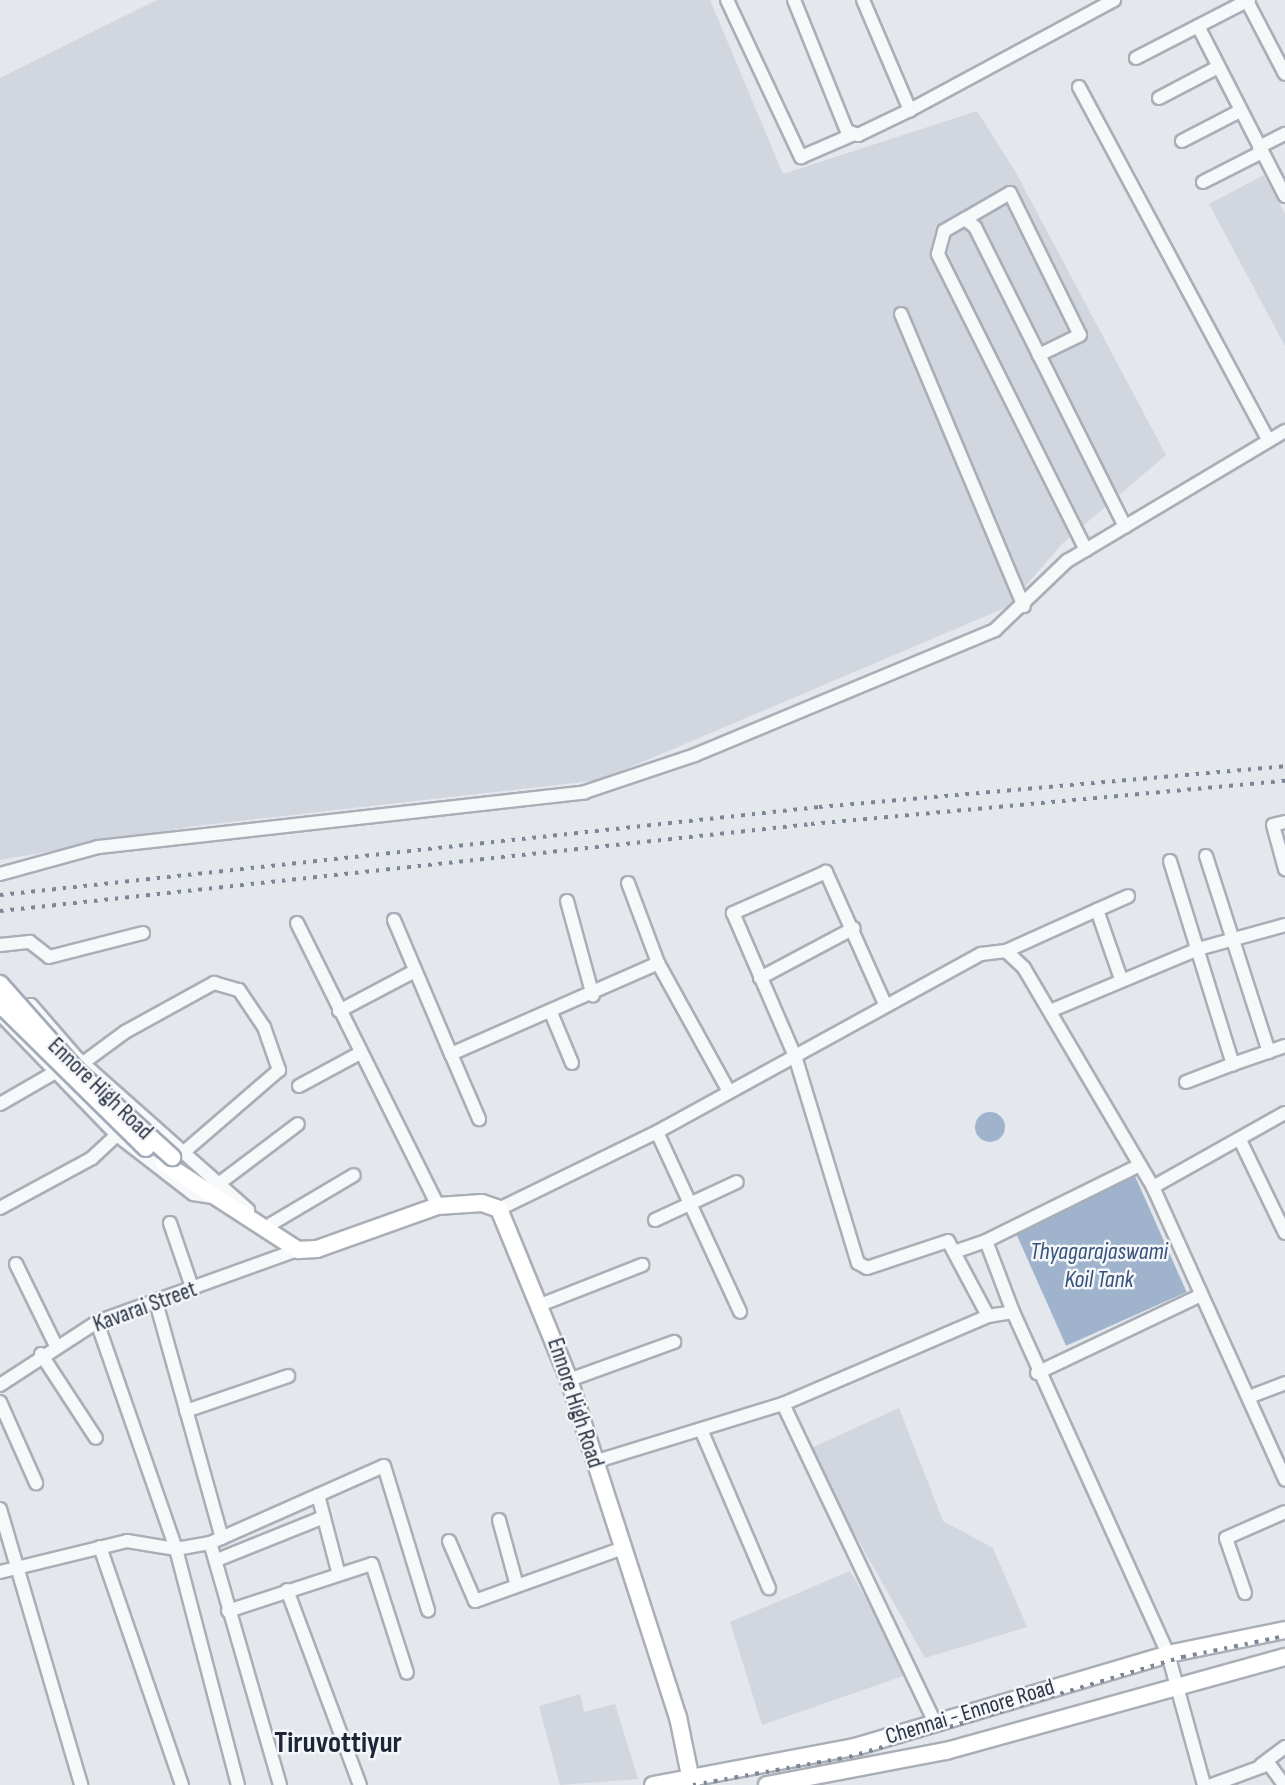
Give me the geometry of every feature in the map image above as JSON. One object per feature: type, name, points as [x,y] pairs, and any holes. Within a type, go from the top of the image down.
[{"type":"main road","name":"Ennore High Road","points":[[0,984],[76,1070],[174,1157],[214,1197],[308,1248]]},
{"type":"main road","name":"Ennore High Road","points":[[1,1012],[174,1157],[248,1210],[308,1248]]},
{"type":"main road","points":[[308,1248],[438,1206],[482,1203],[499,1209]]},
{"type":"main road","name":"Ennore High Road","points":[[499,1209],[569,1380],[678,1717],[691,1780]]},
{"type":"main road","name":"Chennai - Ennore Road","points":[[653,1785],[691,1780],[855,1747],[1168,1654],[1285,1630]]},
{"type":"main road","name":"Chennai - Ennore Road","points":[[767,1785],[946,1751],[1172,1683],[1285,1657]]},
{"type":"street","points":[[727,0],[801,157],[911,110],[1114,0]]},
{"type":"street","points":[[794,0],[852,135]]},
{"type":"street","points":[[863,0],[911,110]]},
{"type":"street","points":[[1136,58],[1248,0],[1285,74]]},
{"type":"street","points":[[1198,26],[1285,196]]},
{"type":"street","points":[[1159,99],[1218,67]]},
{"type":"street","points":[[1079,87],[1268,440]]},
{"type":"street","points":[[1182,141],[1241,111]]},
{"type":"street","points":[[1203,182],[1285,134]]},
{"type":"street","points":[[1039,355],[1080,335],[1010,193],[944,230],[938,254],[1086,550]]},
{"type":"street","points":[[965,219],[1039,355],[1125,526]]},
{"type":"street","points":[[901,314],[1024,606]]},
{"type":"street","points":[[0,874],[98,846],[585,792],[695,755],[983,636],[1024,606],[1052,572],[1285,431]]},
{"type":"street","points":[[1285,822],[1273,825],[1285,869]]},
{"type":"street","points":[[1206,856],[1269,1052]]},
{"type":"street","points":[[1170,861],[1233,1065]]},
{"type":"street","points":[[885,1004],[854,928],[827,872],[735,910],[760,978],[795,1056],[858,1264],[867,1268],[939,1240],[957,1251],[988,1316]]},
{"type":"street","points":[[628,883],[659,963],[728,1090]]},
{"type":"street","points":[[499,1209],[657,1132],[728,1090],[981,954],[1006,951],[1128,896]]},
{"type":"street","points":[[567,901],[593,996]]},
{"type":"street","points":[[1097,910],[1121,979]]},
{"type":"street","points":[[394,920],[479,1119]]},
{"type":"street","points":[[297,923],[438,1206]]},
{"type":"street","points":[[1050,1011],[1198,949],[1285,925]]},
{"type":"street","points":[[760,978],[854,928]]},
{"type":"street","points":[[0,945],[30,942],[49,957],[143,933]]},
{"type":"street","points":[[1006,951],[1024,968],[1138,1166],[1153,1187],[1282,1465],[1285,1480]]},
{"type":"street","points":[[451,1054],[552,1015],[659,963]]},
{"type":"street","points":[[339,1011],[415,971]]},
{"type":"street","points":[[83,1063],[125,1032],[214,983],[239,990],[264,1027],[279,1070],[174,1157]]},
{"type":"street","points":[[214,1197],[193,1194],[117,1135],[52,1074],[1,1012],[30,1005],[174,1157],[221,1182],[248,1210]]},
{"type":"street","points":[[552,1015],[572,1063]]},
{"type":"street","points":[[1186,1082],[1285,1046]]},
{"type":"street","points":[[299,1086],[360,1053]]},
{"type":"street","points":[[0,1104],[52,1074]]},
{"type":"street","points":[[1153,1187],[1285,1113]]},
{"type":"street","points":[[221,1182],[298,1124]]},
{"type":"street","points":[[657,1132],[740,1312]]},
{"type":"street","points":[[0,1208],[92,1158],[117,1135]]},
{"type":"street","points":[[1240,1140],[1285,1233]]},
{"type":"street","points":[[957,1251],[986,1241],[1138,1166]]},
{"type":"street","points":[[271,1224],[354,1175]]},
{"type":"street","points":[[655,1220],[737,1182]]},
{"type":"street","points":[[170,1223],[192,1290]]},
{"type":"street","points":[[986,1241],[1037,1373],[1168,1654],[1172,1683],[1204,1785]]},
{"type":"street","name":"Kavarai Street","points":[[1,1382],[55,1344],[97,1322],[308,1248]]},
{"type":"street","points":[[16,1264],[55,1344]]},
{"type":"street","points":[[540,1305],[642,1265]]},
{"type":"street","points":[[1037,1373],[1201,1295]]},
{"type":"street","points":[[156,1302],[186,1411],[216,1541],[217,1560],[228,1611],[280,1785]]},
{"type":"street","points":[[594,1462],[702,1432],[783,1404],[988,1316],[1013,1312]]},
{"type":"street","points":[[97,1322],[176,1549],[238,1785]]},
{"type":"street","points":[[569,1380],[674,1342]]},
{"type":"street","points":[[41,1354],[96,1437]]},
{"type":"street","points":[[186,1411],[288,1376]]},
{"type":"street","points":[[1249,1397],[1285,1383]]},
{"type":"street","points":[[0,1402],[36,1483]]},
{"type":"street","points":[[783,1404],[935,1722]]},
{"type":"street","points":[[702,1432],[769,1588]]},
{"type":"street","points":[[0,1572],[127,1541],[176,1549],[216,1541],[384,1466],[428,1610]]},
{"type":"street","points":[[318,1495],[338,1572]]},
{"type":"street","points":[[0,1509],[81,1785]]},
{"type":"street","points":[[1245,1593],[1226,1538],[1285,1512]]},
{"type":"street","points":[[217,1560],[324,1517]]},
{"type":"street","points":[[499,1520],[517,1586]]},
{"type":"street","points":[[449,1541],[471,1600],[623,1548]]},
{"type":"street","points":[[100,1547],[182,1785]]},
{"type":"street","points":[[228,1611],[338,1572],[372,1564],[407,1673]]},
{"type":"street","points":[[287,1590],[360,1785]]},
{"type":"street","points":[[1212,1785],[1261,1765],[1285,1747]]},
{"type":"street","points":[[1261,1765],[1272,1766],[1284,1785]]},
{"type":"shaded area","points":[[157,0],[710,0],[783,174],[977,111],[1015,171],[1166,455],[1063,543],[1007,607],[600,780],[195,826],[0,860],[0,78]]},
{"type":"shaded area","points":[[1264,175],[1285,214],[1285,346],[1209,204]]},
{"type":"shaded area","points":[[899,1408],[943,1521],[993,1548],[1027,1627],[925,1658],[807,1450]]},
{"type":"shaded area","points":[[850,1571],[909,1674],[762,1725],[730,1622]]},
{"type":"shaded area","points":[[580,1694],[584,1712],[615,1704],[638,1779],[560,1785],[539,1706]]},
{"type":"water","points":[[990,1112],[996,1113],[1004,1121],[1004,1133],[996,1141],[990,1142],[984,1141],[976,1133],[975,1127],[976,1121],[984,1113]]},
{"type":"water","name":"Thyagarajaswami Koil Tank","points":[[1135,1176],[1187,1292],[1066,1346],[1014,1230]]},
{"type":"railway","points":[[0,895],[819,807],[1285,766]]},
{"type":"railway","points":[[0,911],[811,824],[1285,781]]},
{"type":"railway","points":[[693,1785],[849,1757],[1183,1657],[1285,1636]]},
{"type":"district","name":"Tiruvottiyur","points":[[338,1743]]}]
